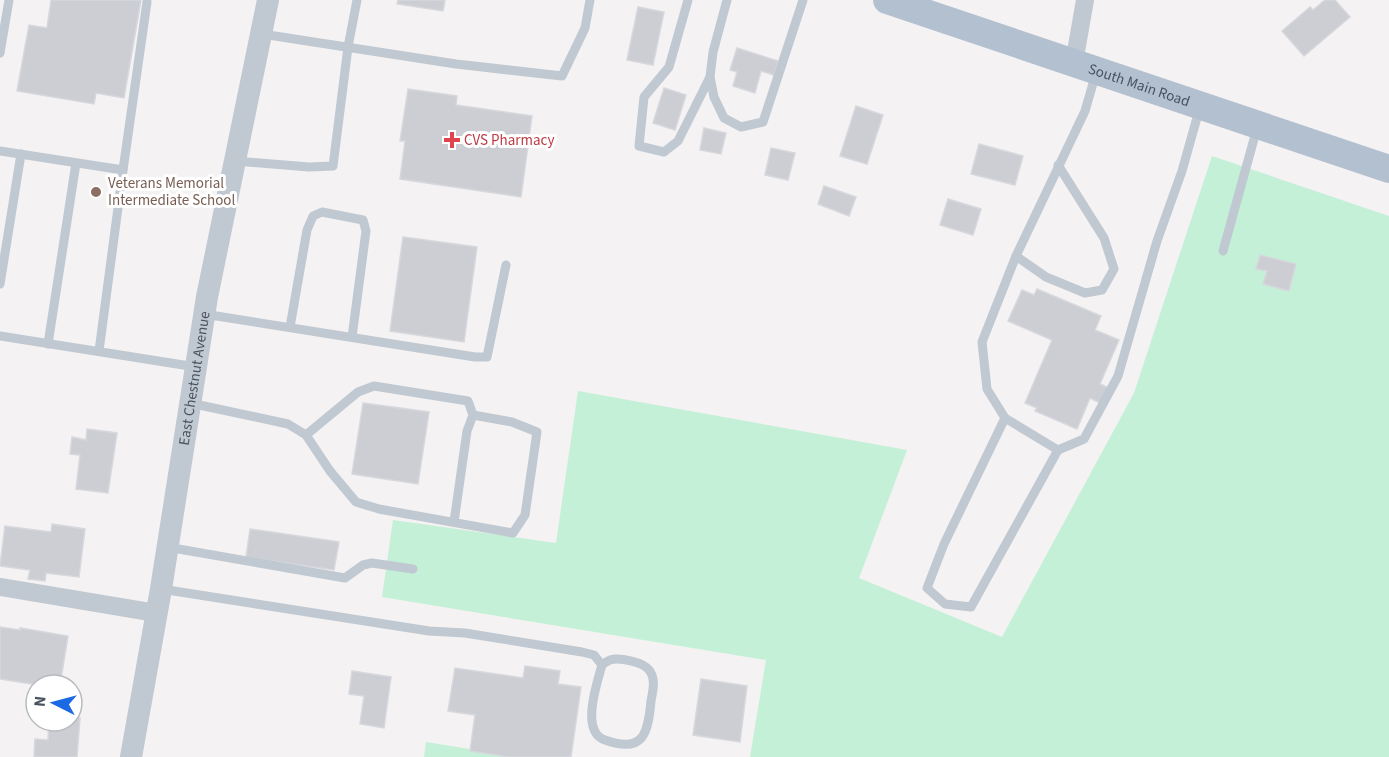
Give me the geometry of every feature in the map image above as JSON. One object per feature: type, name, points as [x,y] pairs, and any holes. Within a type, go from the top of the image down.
[{"type":"main road","name":"South Main Road","points":[[887,0],[1389,169]]},
{"type":"street","name":"East Chestnut Avenue","points":[[131,757],[161,590],[204,314],[268,0]]},
{"type":"street","points":[[1084,0],[1085,67]]},
{"type":"street","points":[[0,587],[156,613]]},
{"type":"lane","points":[[0,53],[9,0]]},
{"type":"lane","points":[[235,161],[309,167],[333,166],[348,47],[357,0]]},
{"type":"lane","points":[[261,34],[456,64],[562,76],[585,28],[590,0]]},
{"type":"lane","points":[[688,0],[669,67],[644,98],[639,146],[664,153],[678,141],[710,77]]},
{"type":"lane","points":[[726,0],[713,52],[710,77],[714,97],[724,118],[741,127],[763,122],[803,0]]},
{"type":"lane","points":[[99,351],[147,2]]},
{"type":"lane","points":[[1058,450],[1005,418],[987,389],[982,342],[1016,256],[1085,111],[1085,67]]},
{"type":"lane","points":[[1005,418],[944,544],[927,588],[945,604],[971,607],[1058,450],[1083,439],[1118,376],[1157,241],[1182,171],[1200,107]]},
{"type":"lane","points":[[1223,251],[1257,125]]},
{"type":"lane","points":[[0,151],[123,170]]},
{"type":"lane","points":[[0,284],[21,154]]},
{"type":"lane","points":[[48,344],[76,163]]},
{"type":"lane","points":[[1016,256],[1046,277],[1084,293],[1102,290],[1114,269],[1104,238],[1058,165]]},
{"type":"lane","points":[[290,327],[307,230],[313,216],[322,212],[363,220],[366,231],[352,337]]},
{"type":"lane","points":[[204,314],[475,357],[488,357],[506,265]]},
{"type":"lane","points":[[0,336],[196,367]]},
{"type":"lane","points":[[306,435],[358,392],[374,386],[468,401],[473,415],[467,431],[454,522]]},
{"type":"lane","points":[[190,403],[288,424],[306,435],[330,471],[356,502],[379,509],[513,533],[525,515],[537,432],[512,422],[473,415]]},
{"type":"lane","points":[[167,547],[345,578],[363,565],[372,563],[413,569]]},
{"type":"lane","points":[[161,590],[582,652],[594,655],[602,665]]},
{"type":"lane","points":[[611,660],[641,665],[649,669],[653,678],[648,728],[642,738],[636,742],[618,743],[602,740],[595,734],[591,725],[594,695],[602,665],[611,660]]},
{"type":"green space","points":[[1212,156],[1389,216],[1389,757],[750,757],[766,660],[382,597],[393,520],[556,543],[578,391],[907,450],[859,578],[1002,637],[1134,393]]},
{"type":"green space","points":[[426,742],[519,757],[424,757]]},
{"type":"building","points":[[51,0],[141,0],[124,98],[96,93],[94,104],[17,91],[29,25],[47,28]]},
{"type":"building","points":[[398,0],[445,0],[443,11],[397,4]]},
{"type":"building","points":[[1325,0],[1335,0],[1350,17],[1304,56],[1282,31],[1310,7],[1313,10]]},
{"type":"building","points":[[638,7],[664,12],[653,65],[627,60]]},
{"type":"building","points":[[737,48],[778,61],[774,75],[761,71],[755,93],[733,86],[737,72],[730,70]]},
{"type":"building","points":[[664,88],[686,95],[675,130],[653,123]]},
{"type":"building","points":[[408,89],[457,96],[456,105],[532,116],[521,197],[400,179],[405,141],[400,141]]},
{"type":"building","points":[[856,106],[883,115],[867,164],[840,156]]},
{"type":"building","points":[[704,128],[726,133],[721,154],[700,150]]},
{"type":"building","points":[[979,144],[1023,156],[1015,185],[971,174]]},
{"type":"building","points":[[771,148],[795,153],[788,180],[765,175]]},
{"type":"building","points":[[824,186],[856,197],[849,216],[818,204]]},
{"type":"building","points":[[948,199],[981,209],[973,235],[940,225]]},
{"type":"building","points":[[403,237],[477,247],[464,342],[390,331]]},
{"type":"building","points":[[1260,255],[1296,264],[1289,291],[1263,284],[1267,271],[1256,269]]},
{"type":"building","points":[[1037,289],[1101,316],[1095,330],[1119,340],[1100,384],[1109,388],[1102,404],[1090,398],[1077,429],[1035,411],[1037,408],[1025,403],[1052,340],[1008,321],[1022,290],[1034,295]]},
{"type":"building","points":[[363,403],[429,412],[418,484],[352,474]]},
{"type":"building","points":[[87,429],[117,433],[108,493],[76,489],[80,455],[70,454],[72,437],[86,440]]},
{"type":"building","points":[[52,524],[85,529],[79,577],[46,573],[45,581],[28,579],[30,570],[0,566],[5,526],[51,532]]},
{"type":"building","points":[[250,529],[339,542],[334,570],[246,557]]},
{"type":"building","points":[[0,627],[68,636],[62,673],[24,673],[24,683],[0,679]]},
{"type":"building","points":[[525,666],[560,671],[558,684],[581,687],[571,757],[509,757],[470,751],[475,715],[448,711],[455,668],[523,678]]},
{"type":"building","points":[[352,671],[391,677],[384,728],[360,724],[364,696],[349,694]]},
{"type":"building","points":[[701,679],[747,686],[740,742],[693,735]]},
{"type":"building","points":[[48,733],[79,733],[77,757],[34,757],[35,739],[48,740]]},
{"type":"place","name":"CVS Pharmacy","points":[[452,140]]},
{"type":"place","name":"Veterans Memorial Intermediate School","points":[[96,192]]}]
